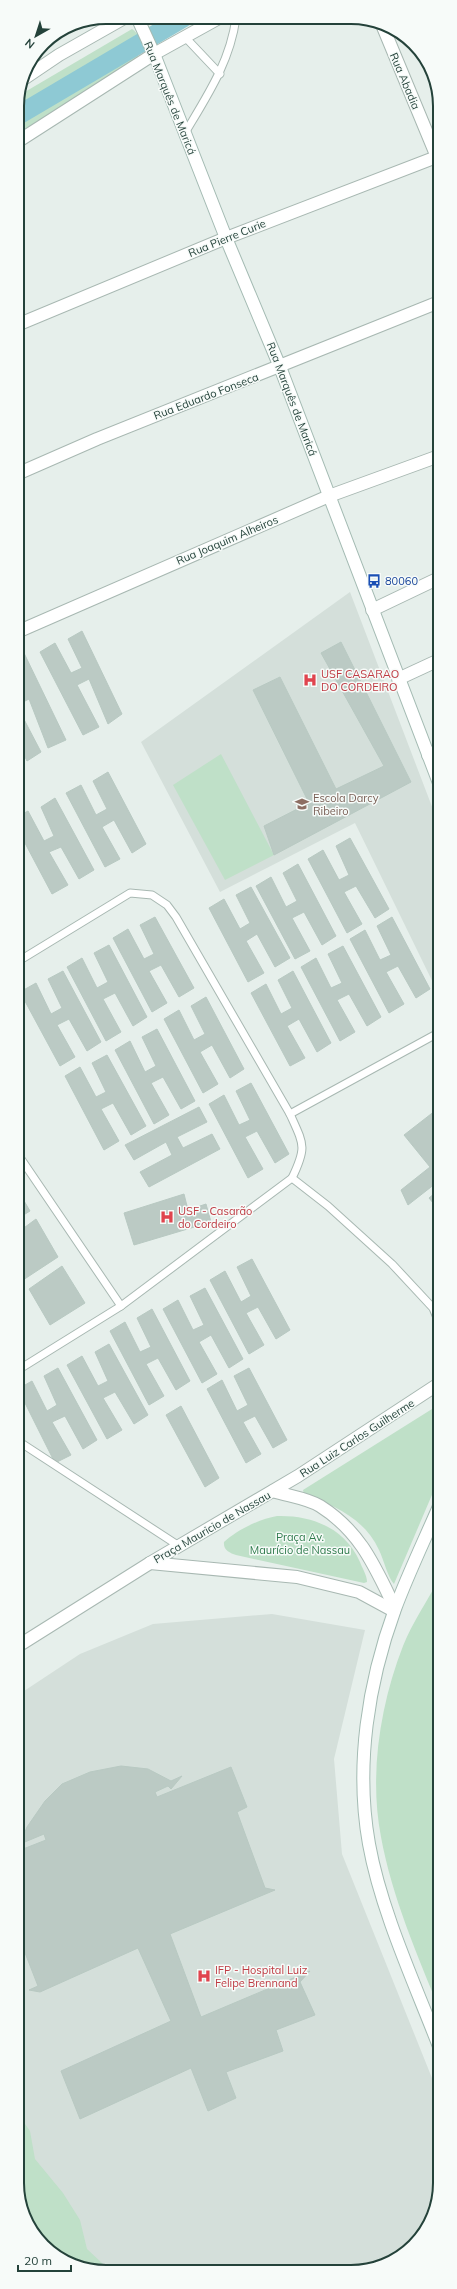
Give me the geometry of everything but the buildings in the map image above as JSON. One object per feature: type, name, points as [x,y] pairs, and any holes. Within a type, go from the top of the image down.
[{"type":"street","points":[[30,75],[114,24]]},
{"type":"street","name":"Rua Marquês de Maricá","points":[[140,24],[153,52],[226,238],[280,367],[433,768]]},
{"type":"street","points":[[24,137],[153,52],[208,24]]},
{"type":"street","name":"Rua Abadia","points":[[385,31],[433,144]]},
{"type":"street","name":"Rua Pierre Curie","points":[[24,322],[226,238],[433,158]]},
{"type":"street","name":"Rua Eduardo Fonseca","points":[[24,471],[104,436],[280,367],[433,304]]},
{"type":"street","name":"Rua Joaquim Alheiros","points":[[24,629],[329,496],[433,458]]},
{"type":"street","points":[[372,610],[433,581]]},
{"type":"street","points":[[398,679],[433,663]]},
{"type":"street","points":[[428,755],[433,753]]},
{"type":"street","name":"Rua Luiz Carlos Guilherme","points":[[273,1491],[433,1388]]},
{"type":"street","name":"Praça Mauricio de Nassau","points":[[150,1563],[273,1491],[319,1506],[348,1529],[370,1555],[394,1610]]},
{"type":"street","points":[[433,1520],[394,1610],[383,1645],[370,1701],[365,1742],[363,1783],[369,1843],[382,1896],[433,2031]]},
{"type":"street","points":[[24,1642],[150,1563]]},
{"type":"street","name":"Praça Mauricio de Nassau","points":[[150,1563],[296,1577],[359,1592],[394,1610]]},
{"type":"lane","points":[[185,134],[220,74],[233,39],[235,24]]},
{"type":"lane","points":[[185,37],[220,74]]},
{"type":"lane","points":[[24,958],[130,893],[152,895],[167,905],[176,917],[290,1114],[303,1143],[303,1156],[292,1178],[121,1306],[24,1366]]},
{"type":"lane","points":[[290,1114],[433,1036]]},
{"type":"lane","points":[[24,1162],[121,1306]]},
{"type":"lane","points":[[292,1178],[328,1206],[392,1264],[433,1308]]},
{"type":"lane","points":[[24,1445],[179,1546]]},
{"type":"shaded area","name":"Escola Darcy Ribeiro","points":[[350,592],[433,809],[433,983],[355,823],[220,892],[141,742]]},
{"type":"shaded area","name":"IFP - Hospital Luiz Felipe Brennand","points":[[272,1614],[365,1630],[334,1759],[342,1854],[433,2081],[433,2183],[429,2209],[422,2224],[413,2237],[397,2251],[383,2259],[351,2265],[100,2265],[80,2261],[59,2251],[24,2149],[24,1691],[80,1654],[153,1624]]},
{"type":"green space","points":[[132,29],[138,35],[140,48],[136,60],[24,132],[24,100],[26,91]]},
{"type":"green space","points":[[221,754],[274,855],[225,880],[173,785]]},
{"type":"green space","name":"Praça Av. Maurício de Nassau","points":[[433,1408],[433,1492],[394,1584],[389,1577],[379,1550],[366,1530],[348,1514],[304,1494],[303,1490]]},
{"type":"green space","name":"Praça Av. Maurício de Nassau","points":[[277,1516],[290,1516],[315,1521],[336,1532],[346,1540],[354,1550],[367,1582],[364,1583],[236,1555],[226,1549],[224,1542],[235,1533],[256,1522]]},
{"type":"green space","points":[[433,1590],[433,1993],[398,1903],[381,1837],[376,1789],[379,1740],[388,1692],[403,1646]]},
{"type":"green space","points":[[24,2122],[30,2131],[35,2159],[63,2193],[80,2220],[87,2249],[103,2264],[100,2265],[80,2261],[60,2251],[44,2237],[32,2219],[27,2204],[24,2183]]},
{"type":"waterway","points":[[24,112],[173,24]]},
{"type":"place","name":"80060","points":[[374,581]]},
{"type":"place","name":"USF CASARAO DO CORDEIRO","points":[[310,680]]},
{"type":"place","name":"Escola Darcy Ribeiro","points":[[302,804]]},
{"type":"place","name":"USF - Casarão do Cordeiro","points":[[167,1217]]},
{"type":"place","name":"IFP - Hospital Luiz Felipe Brennand","points":[[204,1976]]}]
